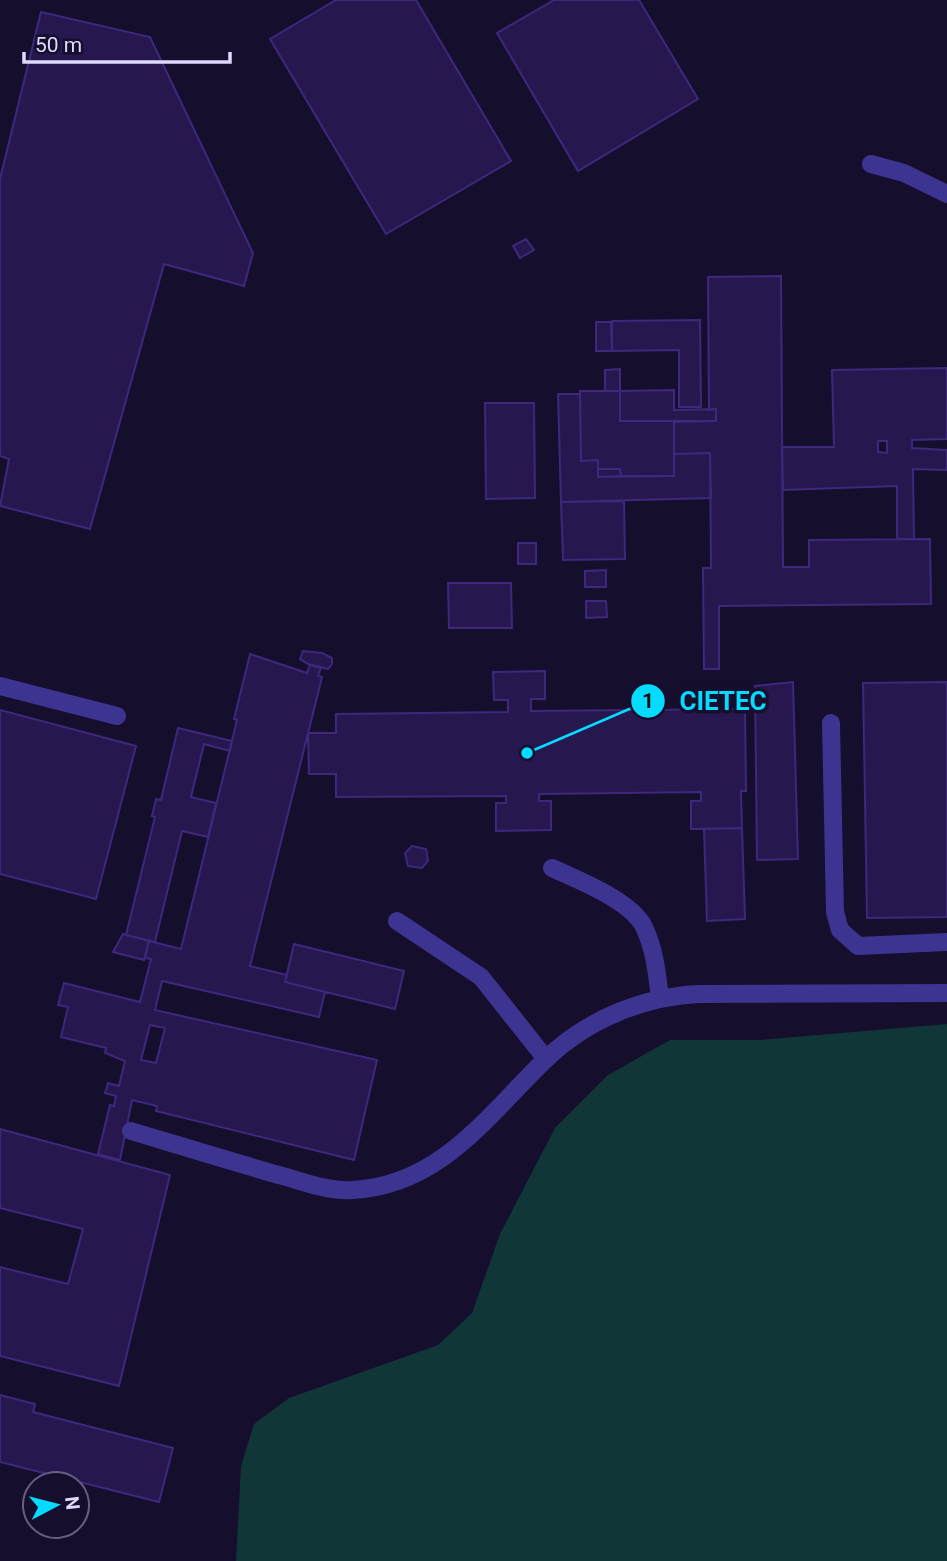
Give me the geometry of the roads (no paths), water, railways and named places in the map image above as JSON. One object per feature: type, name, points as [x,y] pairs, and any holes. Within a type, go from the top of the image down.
[{"type":"lane","points":[[871,164],[904,173],[947,194]]},
{"type":"lane","points":[[0,686],[117,716]]},
{"type":"lane","points":[[831,723],[835,912],[840,930],[858,946],[947,942]]},
{"type":"lane","points":[[552,868],[613,898],[643,925],[656,962],[660,998]]},
{"type":"lane","points":[[397,921],[481,977],[546,1059]]},
{"type":"lane","points":[[131,1131],[306,1182],[349,1191],[384,1186],[413,1177],[459,1147],[546,1059],[602,1020],[639,1003],[698,994],[947,993]]},
{"type":"place","name":"CIETEC","points":[[527,753]]}]
